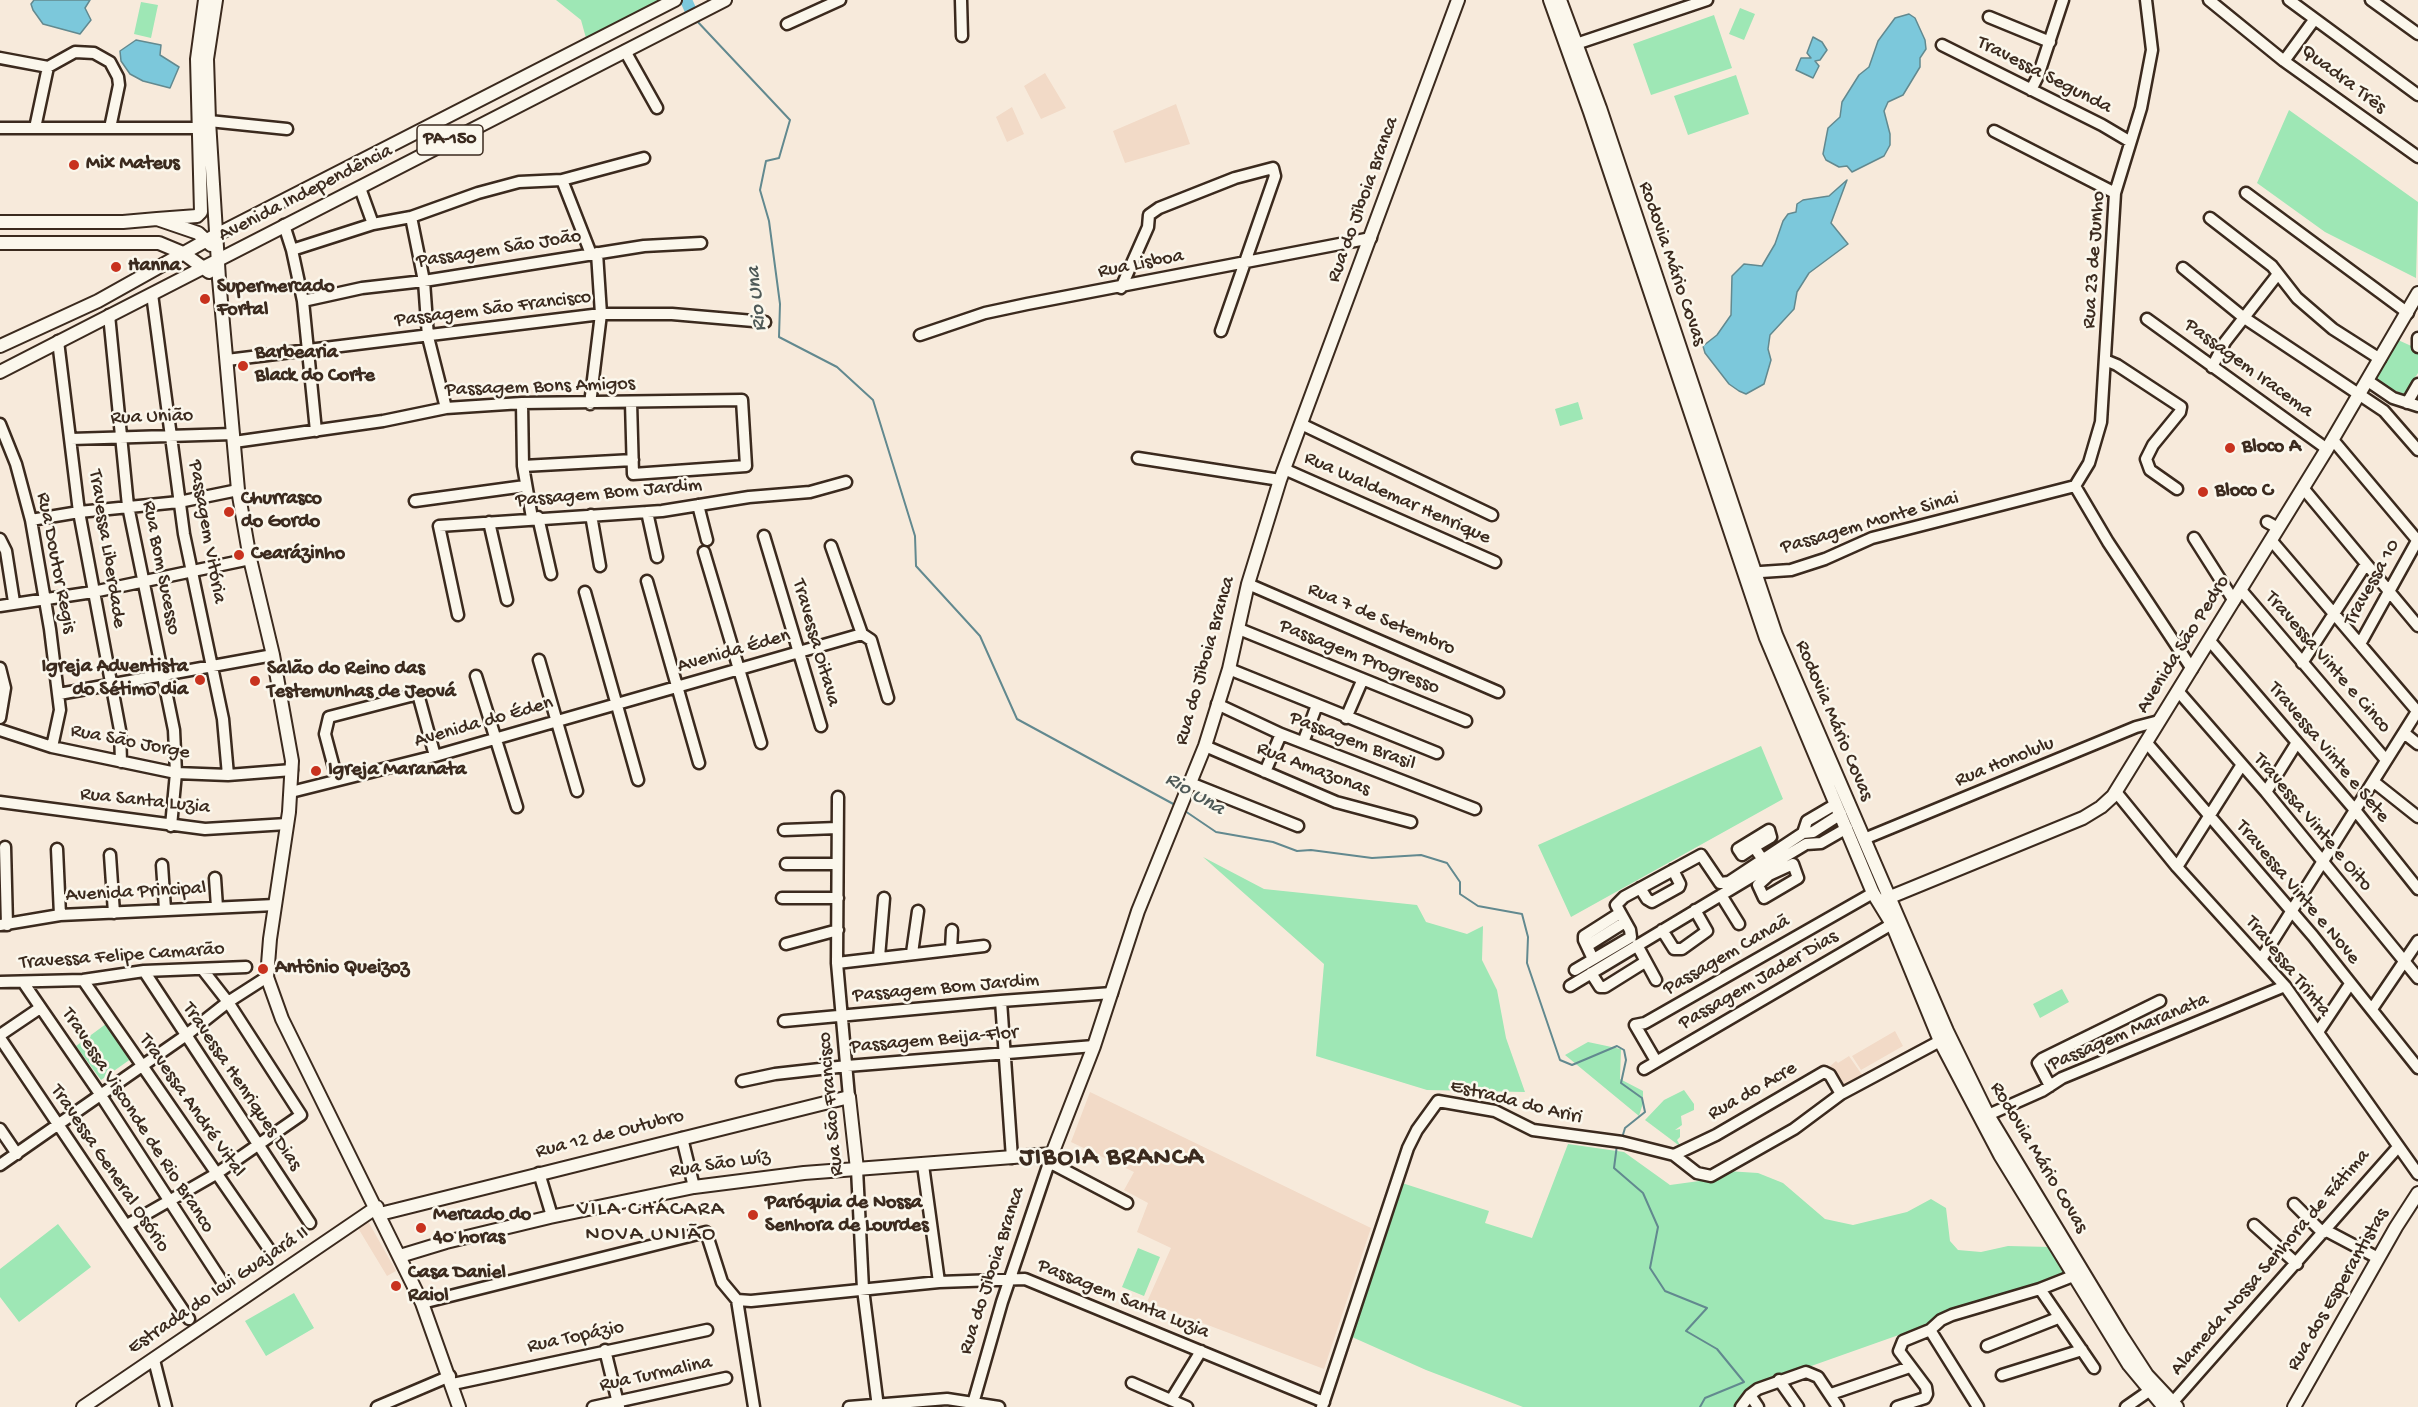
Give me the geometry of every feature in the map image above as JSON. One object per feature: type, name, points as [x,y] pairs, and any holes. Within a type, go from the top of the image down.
[{"type":"main road","points":[[205,0],[196,59],[204,125],[211,237],[217,256],[238,490],[250,559],[287,726],[292,770],[267,977],[282,1019],[379,1211],[422,1304],[459,1407]]},
{"type":"main road","points":[[0,222],[123,222],[197,216],[201,212],[207,59],[216,0]]},
{"type":"main road","name":"Avenida Independência","points":[[0,346],[98,301],[211,237],[675,0]]},
{"type":"main road","name":"Avenida Independência","points":[[0,372],[204,268],[217,256],[360,188],[725,0]]},
{"type":"main road","name":"Rua do Jiboia Branca","points":[[1051,1158],[1094,1046],[1138,911],[1205,746],[1229,669],[1248,584],[1282,474],[1458,0]]},
{"type":"main road","name":"Rodovia Mário Covas","points":[[1550,0],[1590,112],[1716,496],[1864,839],[1881,898],[1940,1041],[1995,1146],[2147,1375],[2171,1406]]},
{"type":"main road","name":"Rodovia Mário Covas","points":[[1560,0],[1747,566],[1766,639],[1842,816],[1988,1114],[2060,1243],[2073,1276],[2149,1391],[2171,1406]]},
{"type":"main road","points":[[157,219],[211,237]]},
{"type":"main road","points":[[0,243],[162,243],[183,253],[204,268],[220,289]]},
{"type":"main road","name":"Avenida São Pedro","points":[[1881,898],[2083,818],[2101,807],[2116,792],[2271,540],[2273,525],[2302,488],[2330,445],[2418,293]]},
{"type":"main road","name":"Rua 12 de Outubro","points":[[379,1211],[849,1097]]},
{"type":"main road","name":"Rua São Francisco","points":[[849,1097],[857,1168]]},
{"type":"main road","name":"Rua São Luíz","points":[[400,1256],[552,1216],[694,1187],[762,1177],[857,1168],[1012,1158],[1051,1158]]},
{"type":"main road","name":"Rua dos Esperantistas","points":[[2294,1407],[2378,1258],[2417,1197]]},
{"type":"main road","name":"Estrada do Icui Guajará II","points":[[83,1407],[379,1211]]},
{"type":"street","points":[[787,24],[840,0]]},
{"type":"street","points":[[961,0],[962,36]]},
{"type":"street","points":[[1576,44],[1707,0]]},
{"type":"street","points":[[2031,90],[2050,42],[2063,0]]},
{"type":"street","name":"Rua 23 de Junho","points":[[2075,486],[2089,463],[2097,442],[2102,413],[2115,193],[2129,141],[2141,108],[2152,50],[2146,0]]},
{"type":"street","points":[[2209,0],[2284,61]]},
{"type":"street","points":[[2289,0],[2418,95]]},
{"type":"street","points":[[2371,0],[2418,34]]},
{"type":"street","points":[[1989,17],[2050,42]]},
{"type":"street","name":"Quadra Três","points":[[2314,20],[2284,61],[2418,157]]},
{"type":"street","name":"Travessa Segunda","points":[[1942,45],[2102,125],[2129,141]]},
{"type":"street","points":[[626,51],[657,108]]},
{"type":"street","points":[[0,58],[48,67],[75,52],[94,53],[110,62],[118,77],[119,86],[110,128]]},
{"type":"street","points":[[35,128],[48,67]]},
{"type":"street","points":[[0,128],[204,125],[286,129]]},
{"type":"street","points":[[1994,131],[2115,193]]},
{"type":"street","points":[[292,250],[373,224],[411,217],[478,193],[519,182],[562,180],[644,158]]},
{"type":"street","points":[[1121,288],[1148,227],[1149,214],[1224,183],[1273,168],[1275,176],[1221,331]]},
{"type":"street","points":[[562,180],[594,254],[602,314],[590,404]]},
{"type":"street","points":[[360,188],[373,224]]},
{"type":"street","points":[[2246,193],[2408,313]]},
{"type":"street","points":[[411,217],[424,281],[428,337],[446,408]]},
{"type":"street","points":[[2210,218],[2260,256],[2297,298],[2326,323],[2380,359]]},
{"type":"street","points":[[284,225],[303,301],[316,431]]},
{"type":"street","name":"Rua Lisboa","points":[[920,335],[984,313],[1371,238]]},
{"type":"street","name":"Passagem São João","points":[[303,301],[362,288],[424,281],[644,246],[701,243]]},
{"type":"street","points":[[2183,268],[2243,316],[2384,411],[2418,450]]},
{"type":"street","points":[[2212,367],[2225,342],[2243,316],[2278,274]]},
{"type":"street","name":"Passagem Vitória","points":[[152,294],[179,502],[223,719],[228,775]]},
{"type":"street","name":"Passagem São Francisco","points":[[227,360],[602,314],[672,314],[765,322]]},
{"type":"street","name":"Rua Bom Sucesso","points":[[109,315],[123,437],[128,506],[174,730],[176,773],[171,826]]},
{"type":"street","name":"Passagem Iracema","points":[[2146,319],[2212,367],[2330,445],[2418,541]]},
{"type":"street","points":[[2418,338],[2418,346]]},
{"type":"street","name":"Travessa Liberdade","points":[[58,341],[79,512],[120,730],[121,762]]},
{"type":"street","points":[[2105,360],[2180,405],[2181,410],[2153,445],[2146,459],[2150,470],[2176,489]]},
{"type":"street","points":[[2368,381],[2393,398],[2413,404],[2418,384]]},
{"type":"street","points":[[2384,411],[2393,398]]},
{"type":"street","name":"Passagem Bons Amigos","points":[[234,438],[316,431],[446,408],[522,403],[590,404],[742,400],[746,466],[633,474],[633,460]]},
{"type":"street","points":[[523,466],[633,460],[631,402]]},
{"type":"street","points":[[522,403],[525,486],[551,574]]},
{"type":"street","name":"Rua Doutor Regis","points":[[0,424],[16,464],[31,520],[45,599],[59,694],[58,723],[52,747]]},
{"type":"street","points":[[1301,424],[1492,515]]},
{"type":"street","name":"Rua União","points":[[71,439],[172,435],[234,438]]},
{"type":"street","name":"Rua Waldemar Henrique","points":[[1138,458],[1282,474],[1495,562]]},
{"type":"street","name":"Passagem Bom Jardim","points":[[507,600],[489,522],[647,512],[749,497],[810,492],[846,482]]},
{"type":"street","points":[[415,501],[525,486]]},
{"type":"street","points":[[2075,486],[2108,542],[2192,669]]},
{"type":"street","name":"Passagem Monte Sinai","points":[[1747,566],[1791,570],[1825,559],[1872,538],[2075,486]]},
{"type":"street","points":[[2302,488],[2418,626]]},
{"type":"street","points":[[31,520],[128,506],[179,502],[238,490]]},
{"type":"street","points":[[698,505],[707,540]]},
{"type":"street","points":[[647,512],[657,557]]},
{"type":"street","points":[[591,515],[600,566]]},
{"type":"street","points":[[458,615],[439,526],[489,522]]},
{"type":"street","name":"Travessa Oitava","points":[[764,536],[821,726]]},
{"type":"street","points":[[2194,538],[2234,601]]},
{"type":"street","points":[[0,539],[6,551],[14,602]]},
{"type":"street","points":[[2262,958],[2293,913],[2418,710],[2271,540]]},
{"type":"street","name":"Travessa 10","points":[[2360,644],[2418,541]]},
{"type":"street","points":[[831,546],[862,634],[871,640],[888,698]]},
{"type":"street","points":[[704,552],[761,743]]},
{"type":"street","points":[[0,606],[14,602],[93,592],[250,559]]},
{"type":"street","points":[[2302,663],[2366,564]]},
{"type":"street","points":[[647,581],[699,763]]},
{"type":"street","name":"Rua 7 de Setembro","points":[[1248,584],[1498,692]]},
{"type":"street","name":"Travessa Vinte e Cinco","points":[[2241,590],[2386,760]]},
{"type":"street","points":[[585,592],[638,780]]},
{"type":"street","name":"Passagem Progresso","points":[[1239,629],[1362,681],[1466,721]]},
{"type":"street","name":"Avenida Éden","points":[[615,704],[862,634]]},
{"type":"street","name":"Travessa Vinte e Sete","points":[[2210,641],[2295,744],[2355,810],[2418,889]]},
{"type":"street","points":[[59,694],[273,655]]},
{"type":"street","points":[[539,660],[577,791]]},
{"type":"street","points":[[0,668],[5,688],[0,718]]},
{"type":"street","points":[[1229,669],[1437,753]]},
{"type":"street","points":[[476,676],[517,807]]},
{"type":"street","points":[[1346,718],[1362,681]]},
{"type":"street","name":"Travessa Vinte e Oito","points":[[2178,691],[2266,792],[2418,978]]},
{"type":"street","points":[[338,779],[325,734],[329,717],[418,694],[435,756]]},
{"type":"street","name":"Avenida do Éden","points":[[291,792],[435,756],[615,704]]},
{"type":"street","name":"Passagem Brasil","points":[[1217,704],[1281,734],[1304,740],[1475,809]]},
{"type":"street","points":[[1304,740],[1317,705]]},
{"type":"street","name":"Rua Honolulu","points":[[1864,839],[2136,727],[2160,721]]},
{"type":"street","name":"Rua São Jorge","points":[[0,730],[52,747],[176,773],[228,775],[292,770]]},
{"type":"street","points":[[2404,733],[2418,744]]},
{"type":"street","points":[[1265,771],[1281,734]]},
{"type":"street","name":"Travessa Vinte e Nove","points":[[2146,742],[2293,913],[2418,1068]]},
{"type":"street","points":[[2266,792],[2295,744]]},
{"type":"street","name":"Rua Amazonas","points":[[1205,746],[1336,802],[1411,822]]},
{"type":"street","points":[[2177,867],[2241,766]]},
{"type":"street","points":[[2374,782],[2418,817]]},
{"type":"street","points":[[1190,783],[1299,826]]},
{"type":"street","name":"Travessa Trinta","points":[[2116,792],[2177,867],[2262,958],[2318,1032],[2418,1174]]},
{"type":"street","name":"Rua São Francisco","points":[[838,797],[837,963],[844,1016],[849,1097]]},
{"type":"street","name":"Rua Santa Luzia","points":[[0,802],[205,829],[287,824]]},
{"type":"street","points":[[1575,970],[1631,936],[1617,902],[1640,888],[1701,855],[1723,884],[1766,868],[1803,833],[1807,821],[1842,816]]},
{"type":"street","points":[[1570,986],[1813,842],[1818,835],[1842,816]]},
{"type":"street","points":[[784,830],[837,828]]},
{"type":"street","points":[[4,925],[5,847]]},
{"type":"street","points":[[1754,847],[1766,868]]},
{"type":"street","points":[[57,849],[60,915]]},
{"type":"street","points":[[110,855],[114,913]]},
{"type":"street","points":[[786,864],[837,864]]},
{"type":"street","points":[[162,865],[165,909]]},
{"type":"street","points":[[1640,888],[1647,899],[1652,902],[1680,884],[1673,870]]},
{"type":"street","points":[[215,878],[217,907]]},
{"type":"street","points":[[1721,895],[1739,924]]},
{"type":"street","points":[[782,898],[838,898]]},
{"type":"street","points":[[879,957],[884,898]]},
{"type":"street","name":"Passagem Canaã","points":[[1656,1061],[1635,1025],[1654,1018],[1881,898]]},
{"type":"street","name":"Avenida Principal","points":[[4,925],[60,915],[275,904]]},
{"type":"street","points":[[1662,930],[1674,949],[1682,949],[1707,932],[1695,910]]},
{"type":"street","points":[[912,954],[918,911]]},
{"type":"street","points":[[1593,959],[1587,946],[1623,917]]},
{"type":"street","name":"Passagem Jader Dias","points":[[1644,1069],[1807,976],[1892,924]]},
{"type":"street","points":[[786,944],[837,930]]},
{"type":"street","points":[[951,950],[952,930]]},
{"type":"street","points":[[2372,1009],[2418,941]]},
{"type":"street","points":[[1637,945],[1656,980]]},
{"type":"street","points":[[837,963],[984,946]]},
{"type":"street","points":[[1591,973],[1600,987],[1605,987],[1645,962]]},
{"type":"street","name":"Travessa Felipe Camarão","points":[[0,982],[83,980],[144,971],[246,967]]},
{"type":"street","points":[[127,1226],[216,1174],[256,1144],[301,1115],[228,1002],[203,970]]},
{"type":"street","name":"Travessa Henriques Dias","points":[[144,971],[310,1223]]},
{"type":"street","points":[[0,1165],[140,1065],[185,1036],[228,1002],[267,977]]},
{"type":"street","name":"Travessa André Vital","points":[[83,980],[271,1252]]},
{"type":"street","name":"Travessa Visconde de Rio Branco","points":[[23,982],[100,1094],[221,1280]]},
{"type":"street","points":[[2318,1032],[2350,984]]},
{"type":"street","name":"Passagem Maranata","points":[[1988,1114],[2067,1076],[2284,986]]},
{"type":"street","name":"Passagem Bom Jardim","points":[[784,1021],[1001,1000],[1112,993]]},
{"type":"street","points":[[1001,1000],[1012,1158]]},
{"type":"street","points":[[2050,1086],[2038,1063],[2045,1057],[2160,1001]]},
{"type":"street","points":[[0,1037],[40,1008]]},
{"type":"street","name":"Travessa General Osório","points":[[0,1037],[189,1319]]},
{"type":"street","name":"Estrada do Ariri","points":[[1323,1405],[1408,1148],[1435,1103],[1453,1102],[1495,1112],[1533,1130],[1617,1141],[1674,1155],[1701,1175],[1718,1174],[1794,1129],[1842,1094],[1940,1041]]},
{"type":"street","name":"Passagem Beija-Flor","points":[[742,1082],[775,1074],[848,1066],[1094,1046]]},
{"type":"street","name":"Rua do Acre","points":[[1674,1155],[1716,1135],[1824,1072],[1830,1075],[1842,1094]]},
{"type":"street","points":[[0,1129],[17,1154]]},
{"type":"street","points":[[682,1138],[694,1187]]},
{"type":"street","name":"Alameda Nossa Senhora de Fátima","points":[[2171,1406],[2398,1147]]},
{"type":"street","points":[[1051,1158],[1127,1203]]},
{"type":"street","name":"Rua do Jiboia Branca","points":[[973,1404],[1010,1279],[1051,1158]]},
{"type":"street","points":[[923,1165],[939,1282]]},
{"type":"street","name":"Rua São Francisco","points":[[857,1168],[863,1289],[878,1405]]},
{"type":"street","points":[[539,1173],[552,1216]]},
{"type":"street","points":[[2294,1204],[2324,1231],[2378,1258]]},
{"type":"street","points":[[2254,1226],[2296,1264]]},
{"type":"street","points":[[422,1304],[706,1232],[722,1282],[738,1300],[754,1407]]},
{"type":"street","points":[[1931,1407],[1926,1396],[1926,1387],[1900,1354],[1901,1343],[1930,1330],[1941,1320],[1952,1315],[2040,1289],[2073,1276]]},
{"type":"street","name":"Passagem Santa Luzia","points":[[738,1300],[751,1301],[939,1282],[1010,1279],[1040,1284],[1323,1405]]},
{"type":"street","points":[[2040,1289],[2094,1368]]},
{"type":"street","points":[[1987,1346],[2058,1318]]},
{"type":"street","name":"Rua Topázio","points":[[376,1407],[451,1380],[707,1330]]},
{"type":"street","points":[[1930,1330],[1978,1407]]},
{"type":"street","points":[[605,1350],[618,1404]]},
{"type":"street","points":[[2002,1375],[2082,1350]]},
{"type":"street","points":[[1171,1400],[1201,1351]]},
{"type":"street","points":[[154,1360],[166,1407]]},
{"type":"street","points":[[1832,1394],[1910,1367]]},
{"type":"street","points":[[1741,1407],[1750,1395],[1779,1380],[1810,1372],[1818,1377],[1832,1394],[1838,1407]]},
{"type":"street","name":"Rua Turmalina","points":[[593,1407],[618,1404],[726,1378]]},
{"type":"street","points":[[1779,1380],[1797,1407]]},
{"type":"street","points":[[1132,1383],[1187,1407]]},
{"type":"street","points":[[2126,1407],[2149,1391]]},
{"type":"street","points":[[1750,1395],[1758,1407]]},
{"type":"street","points":[[1897,1407],[1926,1396]]},
{"type":"street","points":[[849,1407],[947,1399],[999,1407]]},
{"type":"shaded area","points":[[1045,73],[1066,108],[1041,119],[1024,86]]},
{"type":"shaded area","points":[[1176,104],[1190,144],[1125,163],[1113,131]]},
{"type":"shaded area","points":[[1012,107],[1024,134],[1007,142],[996,117]]},
{"type":"shaded area","points":[[1895,1031],[1903,1046],[1861,1070],[1852,1056]]},
{"type":"shaded area","points":[[1849,1056],[1865,1079],[1843,1091],[1828,1068],[1836,1061],[1838,1063]]},
{"type":"shaded area","points":[[1090,1092],[1371,1228],[1324,1369],[1147,1302],[1171,1248],[1137,1232],[1148,1203],[1124,1190],[1134,1172],[1071,1142]]},
{"type":"shaded area","points":[[368,1221],[396,1271],[387,1276],[358,1228]]},
{"type":"green space","points":[[556,0],[662,0],[586,38],[581,20]]},
{"type":"green space","points":[[141,2],[158,5],[151,38],[134,34]]},
{"type":"green space","points":[[1740,8],[1755,14],[1744,40],[1729,34]]},
{"type":"green space","points":[[1714,15],[1732,68],[1651,95],[1633,44]]},
{"type":"green space","points":[[1736,75],[1749,114],[1688,135],[1674,96]]},
{"type":"green space","points":[[2289,110],[2418,202],[2416,278],[2325,232],[2257,183]]},
{"type":"green space","points":[[2398,340],[2418,349],[2418,373],[2404,394],[2373,382]]},
{"type":"green space","points":[[1578,402],[1583,419],[1560,426],[1555,409]]},
{"type":"green space","points":[[1761,746],[1783,799],[1571,917],[1538,845]]},
{"type":"green space","points":[[1203,857],[1264,889],[1417,905],[1426,922],[1467,934],[1483,926],[1482,960],[1497,990],[1506,1038],[1525,1092],[1427,1090],[1316,1056],[1324,964]]},
{"type":"green space","points":[[2062,989],[2069,1002],[2040,1018],[2033,1004]]},
{"type":"green space","points":[[110,1021],[135,1056],[101,1080],[76,1046]]},
{"type":"green space","points":[[1588,1042],[1621,1049],[1620,1079],[1643,1091],[1643,1103],[1639,1116],[1565,1055]]},
{"type":"green space","points":[[1684,1090],[1694,1104],[1694,1110],[1681,1116],[1682,1125],[1675,1130],[1680,1129],[1680,1137],[1677,1140],[1681,1147],[1645,1120],[1664,1100]]},
{"type":"green space","points":[[1568,1144],[1624,1152],[1670,1185],[1714,1179],[1727,1171],[1758,1173],[1783,1183],[1825,1219],[1853,1225],[1907,1212],[1931,1199],[1946,1208],[1950,1241],[1958,1250],[1981,1252],[2008,1246],[2051,1247],[2068,1275],[1752,1387],[1738,1407],[1523,1407],[1426,1370],[1352,1337],[1402,1183],[1489,1211],[1485,1223],[1532,1238]]},
{"type":"green space","points":[[58,1224],[91,1267],[19,1322],[0,1297],[0,1269]]},
{"type":"green space","points":[[1138,1248],[1160,1257],[1144,1296],[1122,1287]]},
{"type":"green space","points":[[294,1293],[314,1328],[266,1356],[245,1321]]},
{"type":"water","points":[[34,0],[90,0],[85,8],[91,20],[80,34],[43,24],[33,10],[31,4]]},
{"type":"water","points":[[1909,14],[1915,18],[1925,40],[1926,49],[1920,58],[1920,67],[1903,95],[1888,102],[1884,111],[1890,134],[1890,145],[1884,156],[1852,172],[1847,166],[1839,167],[1826,160],[1823,154],[1828,128],[1840,117],[1842,102],[1859,75],[1869,67],[1878,41],[1895,18]]},
{"type":"water","points":[[1813,37],[1822,42],[1827,50],[1820,60],[1815,61],[1819,66],[1813,78],[1796,70],[1801,58],[1811,58],[1807,53]]},
{"type":"water","points":[[136,40],[161,45],[160,55],[179,67],[170,88],[143,81],[130,74],[121,61],[120,51]]},
{"type":"water","points":[[1847,180],[1831,223],[1848,244],[1809,273],[1797,292],[1794,309],[1770,335],[1768,349],[1771,360],[1764,384],[1746,394],[1739,391],[1729,384],[1705,353],[1703,346],[1717,335],[1731,315],[1732,276],[1744,264],[1762,266],[1775,244],[1783,221],[1788,214],[1796,212],[1797,204],[1803,200],[1829,196]]},
{"type":"waterway","name":"Rio Una","points":[[686,0],[694,18]]},
{"type":"waterway","name":"Rio Una","points":[[696,20],[790,120],[779,158],[766,161],[760,190],[769,221],[780,304],[779,337],[837,367],[873,400],[915,536],[916,566],[980,636],[1017,719],[1177,806]]},
{"type":"waterway","name":"Rio Una","points":[[1185,811],[1216,832],[1273,842],[1297,851],[1311,850],[1372,858],[1421,855],[1447,863],[1460,882],[1460,894],[1478,906],[1522,914],[1528,937],[1527,963],[1560,1060],[1572,1065],[1617,1046],[1624,1050],[1626,1060],[1621,1083],[1642,1098],[1645,1112],[1625,1128],[1622,1138]]},
{"type":"waterway","name":"Rio Una","points":[[1617,1145],[1614,1168],[1643,1193],[1658,1227],[1650,1268],[1665,1291],[1707,1308],[1686,1331],[1717,1349],[1744,1382],[1705,1398],[1700,1407]]},
{"type":"place","name":"Mix Mateus","points":[[74,165]]},
{"type":"place","name":"Hanna","points":[[116,267]]},
{"type":"place","name":"Supermercado Fortal","points":[[205,299]]},
{"type":"place","name":"Barbearia Black do Corte","points":[[243,366]]},
{"type":"place","name":"Bloco A","points":[[2230,448]]},
{"type":"place","name":"Bloco C","points":[[2203,492]]},
{"type":"place","name":"Churrasco do Gordo","points":[[229,512]]},
{"type":"place","name":"Cearázinho","points":[[239,555]]},
{"type":"place","name":"Igreja Adventista do Sétimo dia","points":[[200,680]]},
{"type":"place","name":"Salão do Reino das Testemunhas de Jeová","points":[[255,681]]},
{"type":"place","name":"Igreja Maranata","points":[[316,771]]},
{"type":"place","name":"Antônio Queizoz","points":[[263,969]]},
{"type":"place","name":"Paróquia de Nossa Senhora de Lourdes","points":[[753,1215]]},
{"type":"place","name":"Mercado do 40 horas","points":[[421,1228]]},
{"type":"place","name":"Casa Daniel Raiol","points":[[396,1286]]},
{"type":"district","name":"JIBOIA BRANCA","points":[[1112,1159]]},
{"type":"district","name":"VILA CHÁCARA NOVA UNIÃO","points":[[651,1224]]}]
